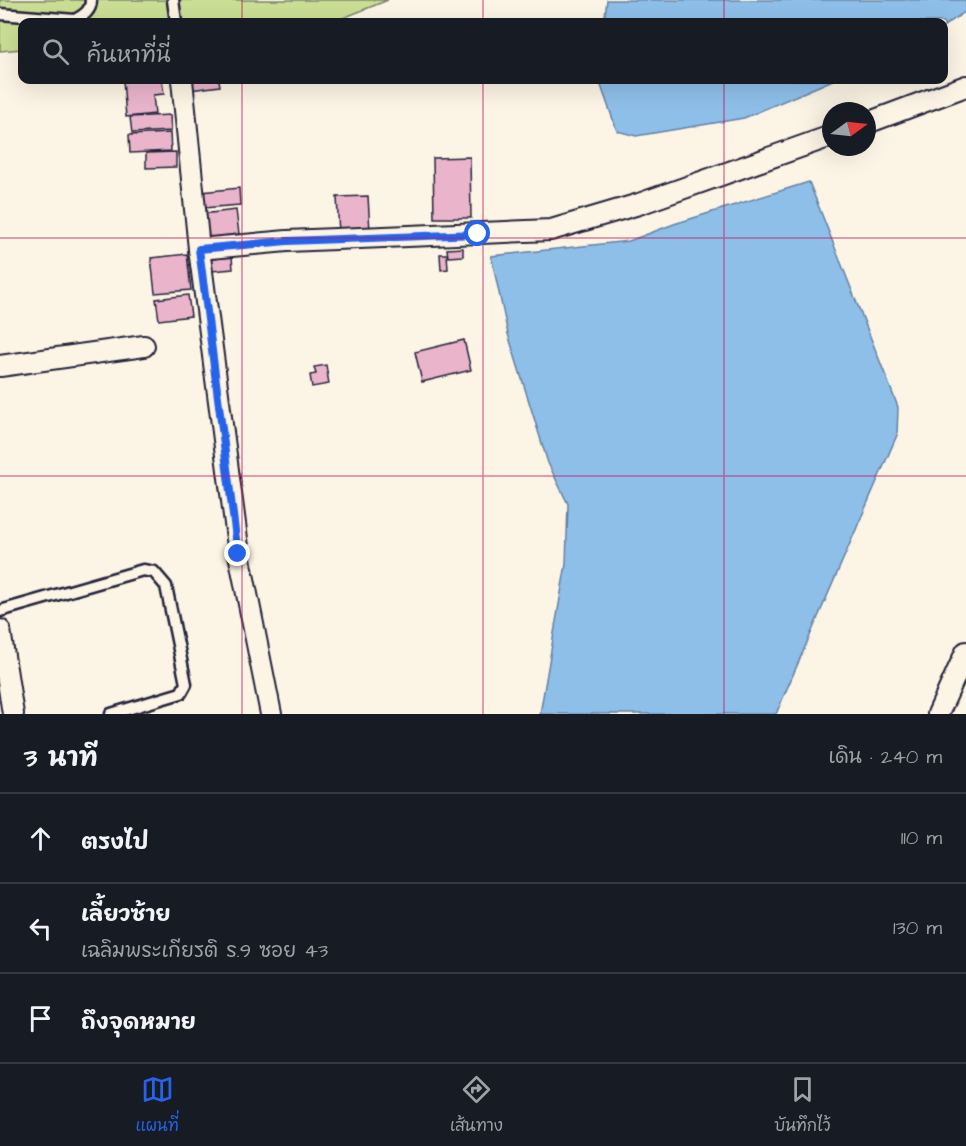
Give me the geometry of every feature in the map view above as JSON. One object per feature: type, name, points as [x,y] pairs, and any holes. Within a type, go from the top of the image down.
[{"type":"street","points":[[182,84],[199,249],[238,554],[271,714]]},
{"type":"street","points":[[876,120],[966,86]]},
{"type":"street","points":[[199,249],[287,241],[551,230],[639,204],[822,139]]},
{"type":"street","points":[[0,366],[144,346]]},
{"type":"street","points":[[0,630],[13,714]]},
{"type":"street","points":[[938,714],[966,652]]},
{"type":"lane","points":[[79,18],[91,6],[91,0]]},
{"type":"lane","points":[[173,0],[175,18]]},
{"type":"lane","points":[[0,14],[50,18]]},
{"type":"lane","points":[[0,611],[144,570],[154,572],[166,586],[186,684],[181,693],[111,714]]},
{"type":"green space","points":[[0,0],[388,0],[343,18],[18,18],[18,49],[0,51]]},
{"type":"water","points":[[607,0],[966,0],[966,11],[948,23],[948,18],[605,18]]},
{"type":"water","points":[[600,84],[824,84],[744,118],[636,136],[617,131]]},
{"type":"water","points":[[809,182],[898,407],[897,435],[776,714],[540,714],[566,564],[568,504],[548,463],[508,334],[491,256],[629,241],[674,224]]},
{"type":"building","points":[[123,84],[163,84],[164,94],[153,95],[155,114],[126,117]]},
{"type":"building","points":[[189,84],[220,84],[220,86],[190,90]]},
{"type":"building","points":[[170,115],[171,131],[132,133],[130,117]]},
{"type":"building","points":[[170,133],[171,151],[130,153],[129,135]]},
{"type":"building","points":[[176,152],[176,167],[146,168],[146,153]]},
{"type":"building","points":[[470,157],[471,218],[434,218],[433,158]]},
{"type":"building","points":[[239,188],[240,205],[203,208],[201,192]]},
{"type":"building","points":[[368,196],[370,232],[339,234],[337,197]]},
{"type":"building","points":[[236,210],[239,234],[204,238],[202,214]]},
{"type":"building","points":[[463,248],[463,256],[448,257],[447,249]]},
{"type":"building","points":[[187,254],[191,290],[155,293],[151,258]]},
{"type":"building","points":[[440,254],[447,254],[448,269],[441,270]]},
{"type":"building","points":[[232,257],[233,269],[212,271],[211,259]]},
{"type":"building","points":[[188,295],[191,316],[159,320],[156,299]]},
{"type":"building","points":[[464,340],[471,370],[422,382],[415,352]]},
{"type":"building","points":[[326,365],[329,384],[312,387],[310,375],[316,374],[314,367]]},
{"type":"route","points":[[238,554],[199,249],[287,241],[478,234]]}]
